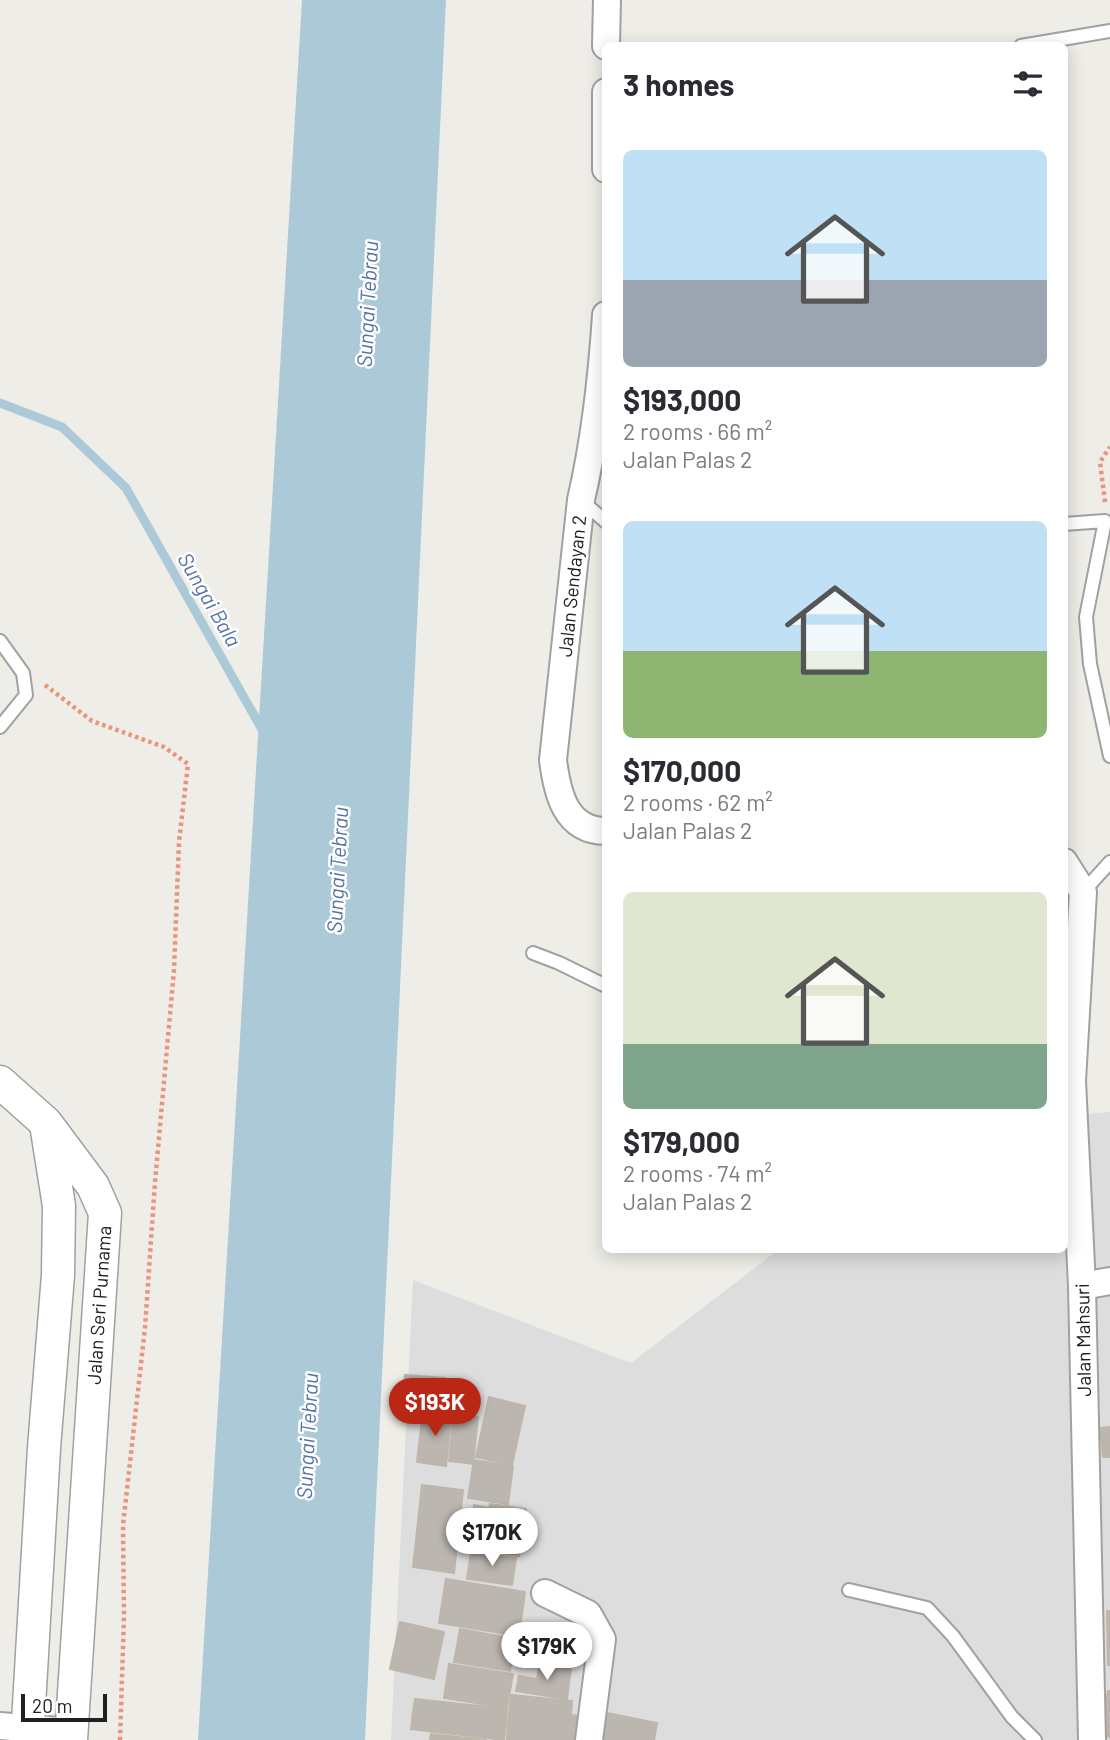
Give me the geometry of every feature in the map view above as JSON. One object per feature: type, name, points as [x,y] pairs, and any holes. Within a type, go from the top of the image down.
[{"type":"street","points":[[607,0],[607,42]]},
{"type":"street","name":"Jalan Sendayan 2","points":[[602,384],[597,464],[582,500],[553,760],[556,786],[565,808],[578,824],[602,831]]},
{"type":"street","points":[[1068,868],[1083,892]]},
{"type":"street","name":"Jalan Mahsuri","points":[[1083,892],[1068,1081],[1099,1533],[1092,1740]]},
{"type":"street","name":"Jalan Seri Purnama","points":[[0,1082],[46,1123],[93,1186],[105,1213],[71,1736]]},
{"type":"street","points":[[46,1123],[59,1206],[58,1275],[18,1731],[71,1736]]},
{"type":"street","points":[[1082,1286],[1110,1281]]},
{"type":"street","points":[[545,1593],[588,1614],[602,1639],[589,1740]]},
{"type":"lane","points":[[1045,42],[1110,31]]},
{"type":"lane","points":[[582,500],[602,518]]},
{"type":"lane","points":[[1068,524],[1105,521],[1086,617],[1090,664],[1110,756]]},
{"type":"lane","points":[[0,641],[23,673],[26,695],[0,727]]},
{"type":"lane","points":[[1083,892],[1110,862]]},
{"type":"lane","points":[[533,953],[602,984]]},
{"type":"lane","points":[[849,1590],[927,1608],[953,1636],[1012,1717],[1035,1740]]},
{"type":"path","points":[[1105,521],[1105,490],[1100,461],[1110,447]]},
{"type":"path","points":[[23,673],[50,687],[92,721],[164,747],[188,764],[179,842],[173,970],[145,1328],[123,1525],[124,1617],[120,1740]]},
{"type":"shaded area","points":[[1110,1112],[1110,1740],[391,1740],[413,1280],[631,1363],[774,1253],[1068,1253],[1068,1116]]},
{"type":"water","name":"Sungai Tebrau","points":[[302,0],[446,0],[365,1740],[198,1740]]},
{"type":"building","points":[[405,1375],[445,1378],[442,1411],[402,1407]]},
{"type":"building","points":[[489,1397],[525,1406],[512,1465],[476,1457]]},
{"type":"building","points":[[423,1411],[452,1414],[446,1466],[417,1462]]},
{"type":"building","points":[[454,1414],[478,1417],[473,1464],[449,1461]]},
{"type":"building","points":[[1110,1427],[1110,1457],[1103,1457],[1100,1428]]},
{"type":"building","points":[[474,1460],[513,1466],[508,1504],[468,1498]]},
{"type":"building","points":[[422,1485],[463,1490],[454,1573],[413,1567]]},
{"type":"building","points":[[490,1504],[526,1509],[519,1556],[468,1548],[474,1505],[489,1508]]},
{"type":"building","points":[[471,1552],[516,1558],[512,1585],[467,1579]]},
{"type":"building","points":[[446,1579],[525,1592],[519,1636],[439,1623]]},
{"type":"building","points":[[1107,1611],[1110,1611],[1110,1665],[1108,1665]]},
{"type":"building","points":[[400,1622],[444,1632],[434,1679],[390,1669]]},
{"type":"building","points":[[460,1629],[515,1639],[510,1671],[454,1662]]},
{"type":"building","points":[[540,1663],[571,1668],[567,1699],[516,1691],[519,1676],[537,1679]]},
{"type":"building","points":[[449,1664],[513,1674],[507,1708],[444,1698]]},
{"type":"building","points":[[1110,1691],[1110,1737],[1099,1735]]},
{"type":"building","points":[[511,1695],[572,1701],[571,1715],[580,1716],[578,1730],[508,1723]]},
{"type":"building","points":[[415,1699],[507,1709],[506,1723],[413,1712]]},
{"type":"building","points":[[413,1712],[506,1723],[504,1740],[411,1729]]},
{"type":"building","points":[[607,1713],[657,1723],[654,1740],[601,1740]]},
{"type":"building","points":[[508,1723],[578,1730],[578,1740],[507,1739]]},
{"type":"building","points":[[431,1734],[487,1740],[430,1740]]},
{"type":"waterway","name":"Sungai Bala","points":[[0,403],[62,427],[126,488],[264,733]]}]
